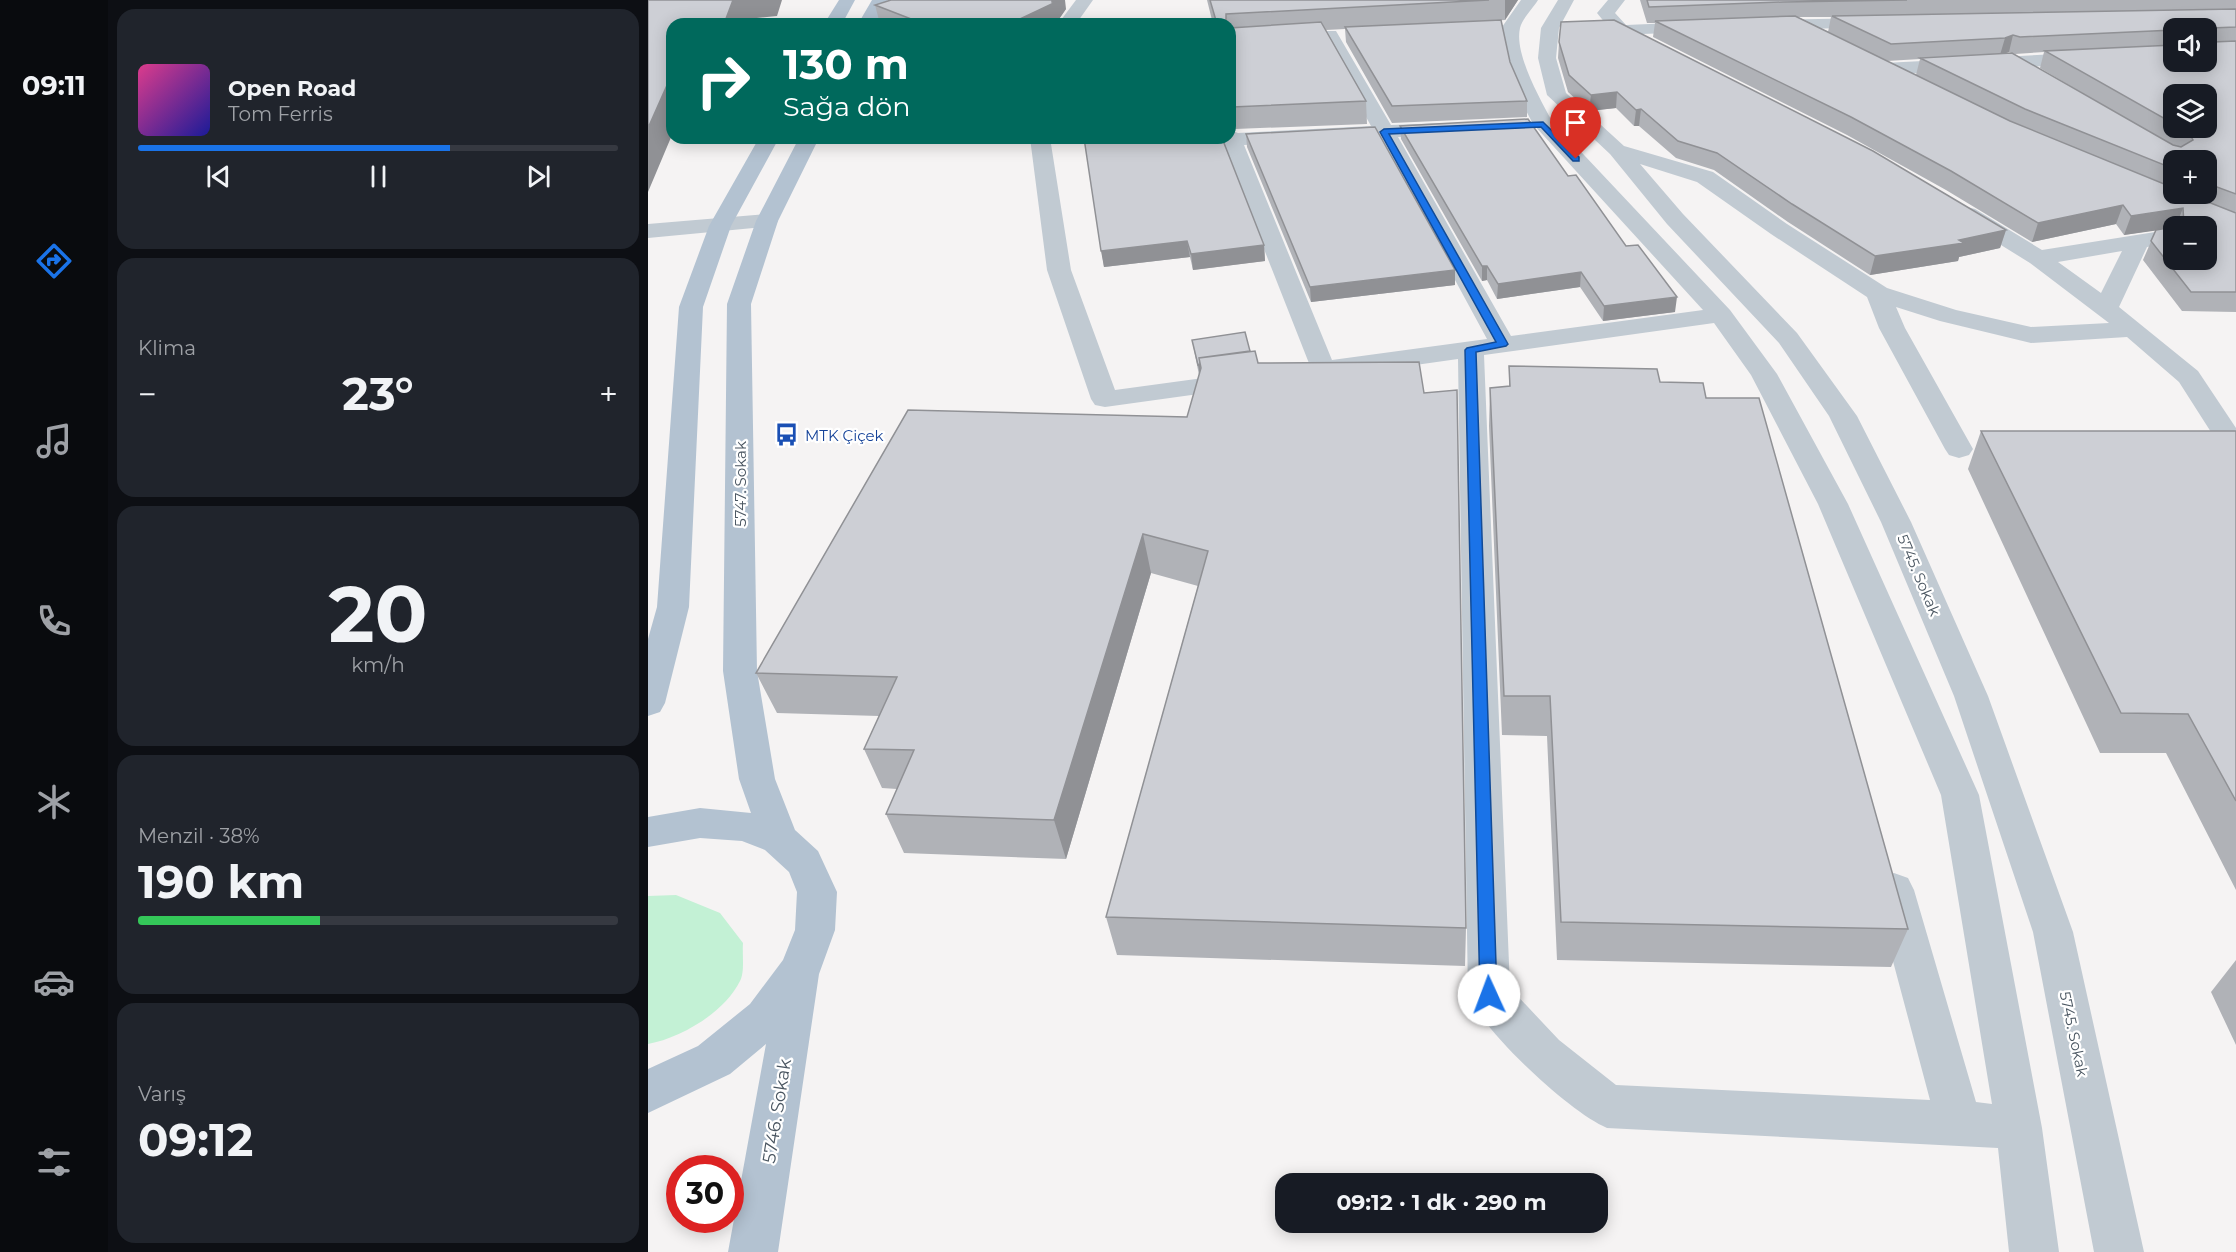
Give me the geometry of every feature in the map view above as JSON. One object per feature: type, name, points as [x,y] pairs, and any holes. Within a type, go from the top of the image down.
[{"type":"main road","points":[[836,18],[847,0]]},
{"type":"main road","points":[[870,18],[880,0]]},
{"type":"main road","points":[[648,703],[673,607],[691,307],[720,226],[766,144]]},
{"type":"main road","name":"5747. Sokak","points":[[779,839],[757,779],[740,670],[739,304],[767,221],[806,144]]},
{"type":"main road","name":"5746. Sokak","points":[[648,832],[700,823],[744,826],[779,839],[804,862],[816,892],[815,930],[800,970],[753,1252]]},
{"type":"main road","name":"5746. Sokak","points":[[648,1092],[714,1060],[765,1018],[800,970]]},
{"type":"street","points":[[1071,18],[1084,0]]},
{"type":"street","points":[[1530,0],[1500,27],[1513,54],[1532,125],[1721,315],[1764,374],[1833,504],[1960,795],[2019,1128],[2034,1252]]},
{"type":"street","name":"5745. Sokak","points":[[1566,0],[1550,27],[1547,58],[1557,95],[1617,150],[1675,219],[1788,338],[1843,416],[1896,522],[1971,696],[2053,933],[2118,1252]]},
{"type":"street","points":[[1617,0],[1606,13],[1621,31],[1661,50]]},
{"type":"street","points":[[1746,26],[1889,23]]},
{"type":"street","points":[[1796,25],[1835,44]]},
{"type":"street","points":[[1621,31],[1713,27]]},
{"type":"street","points":[[1307,36],[1352,34]]},
{"type":"street","points":[[1329,35],[1384,132],[1487,347],[1489,995],[1543,1054],[1607,1106],[2019,1128]]},
{"type":"street","points":[[1884,69],[2008,60],[2163,53]]},
{"type":"street","points":[[1864,59],[1916,85]]},
{"type":"street","points":[[2008,60],[2037,77]]},
{"type":"street","points":[[1236,137],[1464,128]]},
{"type":"street","points":[[1041,144],[1059,270],[1104,399],[1265,377]]},
{"type":"street","points":[[1233,144],[1311,371],[1721,315]]},
{"type":"street","points":[[1617,150],[1705,177],[1779,230],[1878,293],[1949,316],[2031,335],[2133,329]]},
{"type":"street","points":[[1949,203],[2038,258],[2133,329],[2189,377],[2235,448]]},
{"type":"street","points":[[648,231],[767,221]]},
{"type":"street","points":[[2038,258],[2163,238]]},
{"type":"street","points":[[2106,308],[2138,242]]},
{"type":"street","points":[[1878,293],[1892,328],[1959,449]]},
{"type":"street","points":[[1764,374],[1754,387],[1776,467]]},
{"type":"street","points":[[1886,858],[1959,1123]]},
{"type":"green space","points":[[676,895],[720,913],[743,943],[742,973],[733,992],[713,1013],[688,1030],[648,1044],[648,896]]},
{"type":"building","points":[[648,0],[733,0],[726,18],[666,18],[666,88],[648,128]]},
{"type":"building","points":[[891,0],[1052,0],[1056,2],[1022,18],[909,18],[875,5]]},
{"type":"building","points":[[1210,0],[1489,0],[1226,14],[1226,18],[1215,18]]},
{"type":"building","points":[[1647,0],[1907,0],[1649,7]]},
{"type":"building","points":[[2236,9],[2236,27],[2217,28],[2217,18],[2163,18],[2163,30],[2020,37],[2013,35],[2005,38],[1891,44],[1832,16]]},
{"type":"building","points":[[1795,16],[2010,121],[2163,184],[2163,204],[2213,204],[2236,213],[2236,292],[2191,292],[2174,270],[2217,270],[2217,216],[2183,216],[2183,208],[2131,216],[2123,205],[2038,223],[1951,171],[1851,117],[1655,21]]},
{"type":"building","points":[[1501,20],[1510,62],[1527,101],[1392,106],[1345,27]]},
{"type":"building","points":[[1614,20],[1873,151],[2006,230],[1959,240],[1964,243],[1875,256],[1717,153],[1678,141],[1641,109],[1636,110],[1617,92],[1591,95],[1569,75],[1559,42],[1561,22]]},
{"type":"building","points":[[1321,22],[1366,101],[1236,107],[1236,28]]},
{"type":"building","points":[[2236,41],[2236,194],[2217,187],[2217,150],[2163,150],[2163,165],[2025,109],[1920,58],[2012,53],[2173,145],[2181,147],[2193,140],[2192,138],[2217,138],[2217,84],[2163,84],[2163,118],[2045,51],[2163,46],[2163,72],[2217,72],[2217,42]]},
{"type":"building","points":[[1528,119],[1568,176],[1576,175],[1626,246],[1638,245],[1677,297],[1604,306],[1581,272],[1498,284],[1487,266],[1482,266],[1400,126]]},
{"type":"building","points":[[1375,127],[1455,270],[1310,287],[1246,134]]},
{"type":"building","points":[[1085,144],[1224,144],[1264,245],[1191,254],[1187,241],[1101,251]]},
{"type":"building","points":[[2163,229],[2163,256],[2151,241],[2156,230]]},
{"type":"building","points":[[1245,332],[1250,351],[1199,358],[1200,364],[1198,365],[1192,340]]},
{"type":"building","points":[[1255,351],[1258,363],[1419,362],[1424,393],[1457,390],[1466,928],[1106,917],[1208,551],[1143,534],[1054,820],[886,814],[914,750],[864,749],[897,677],[756,673],[908,410],[1187,417],[1201,368],[1199,358]]},
{"type":"building","points":[[1509,366],[1657,369],[1660,382],[1703,383],[1706,398],[1759,398],[1908,929],[1561,922],[1550,696],[1504,696],[1490,388],[1510,386]]},
{"type":"building","points":[[1981,431],[2236,431],[2236,801],[2188,714],[2121,713]]},
{"type":"place","name":"MTK Çiçek","points":[[787,435]]},
{"type":"route","points":[[1489,995],[1471,350],[1503,344],[1384,132],[1543,124],[1576,159]]}]
